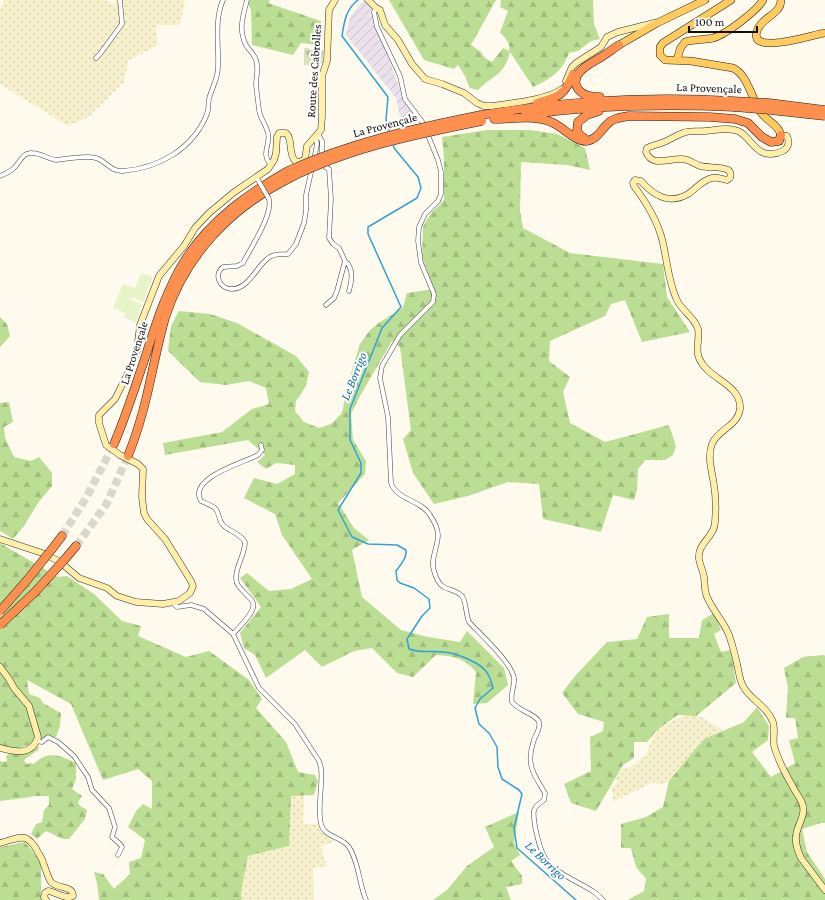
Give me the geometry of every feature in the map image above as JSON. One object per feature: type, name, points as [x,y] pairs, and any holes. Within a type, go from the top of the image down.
[{"type":"highway","points":[[622,43],[580,71],[576,81],[578,89],[582,93],[591,96],[661,99]]},
{"type":"highway","points":[[495,116],[558,97],[566,90],[575,71],[580,66],[602,52],[622,43]]},
{"type":"highway","name":"La Provençale","points":[[114,444],[129,407],[161,309],[174,280],[188,256],[207,232],[232,208],[258,189],[288,175],[320,157],[366,142],[435,125],[587,102],[661,99],[733,104],[825,116]]},
{"type":"highway","name":"La Provençale","points":[[495,116],[560,110],[678,105],[776,104],[825,110]]},
{"type":"highway","points":[[595,138],[585,138],[579,134],[576,127],[580,119],[592,113],[628,106]]},
{"type":"highway","points":[[495,116],[545,120],[554,123],[580,140],[588,141],[595,138],[611,121],[633,116],[739,119],[748,123],[762,137],[771,142],[778,140],[781,134]]},
{"type":"highway","name":"La Provençale","points":[[128,456],[144,408],[166,317],[188,268],[210,239],[231,217],[252,200],[288,175]]},
{"type":"highway","points":[[0,611],[62,536]]},
{"type":"highway","points":[[0,625],[36,592],[76,546]]},
{"type":"main road","points":[[622,43],[657,23],[705,0]]},
{"type":"main road","points":[[731,0],[661,45],[659,51],[662,58],[668,60],[708,64],[733,68],[738,71],[761,113],[768,121],[778,128],[781,134]]},
{"type":"main road","points":[[677,60],[680,49],[685,42],[709,39],[723,34],[759,7],[763,0]]},
{"type":"main road","points":[[781,0],[779,9],[765,20],[757,31],[757,38],[763,43],[784,42],[825,33]]},
{"type":"main road","points":[[760,25],[767,23],[779,14],[784,8],[786,0]]},
{"type":"main road","points":[[771,43],[778,39],[825,29]]},
{"type":"street","points":[[96,58],[122,24],[120,0]]},
{"type":"street","points":[[0,176],[13,170],[25,155],[29,153],[52,160],[96,158],[111,168],[121,171],[133,170],[160,162],[178,152],[192,138],[207,113],[209,99],[218,74],[218,16],[223,0]]},
{"type":"street","points":[[0,539],[45,554],[60,562],[79,578],[107,588],[122,598],[143,603],[163,604],[179,601],[190,593],[193,586],[191,581],[166,539],[146,519],[142,497],[143,469],[138,464],[120,455],[106,445],[101,432],[98,417],[102,411],[115,399],[131,367],[136,354],[142,319],[159,276],[184,246],[205,217],[225,198],[257,179],[271,165],[267,161],[265,153],[268,132],[258,108],[256,84],[258,68],[256,61],[244,39],[242,30],[247,0]]},
{"type":"street","name":"Route des Cabrolles","points":[[271,165],[276,153],[277,137],[279,133],[284,132],[288,134],[292,157],[298,162],[305,159],[307,146],[321,130],[322,76],[327,60],[329,10],[335,0]]},
{"type":"street","points":[[369,1],[380,10],[385,24],[398,40],[412,64],[425,80],[442,84],[464,93],[477,103],[484,106],[492,106],[546,96],[558,92],[565,84],[572,67],[601,47],[605,39],[618,32],[657,23]]},
{"type":"street","points":[[376,8],[374,12],[377,27],[400,76],[405,99],[423,123],[438,160],[441,172],[441,194],[438,200],[425,214],[419,227],[418,241],[421,263],[434,294],[433,302],[400,335],[382,366],[380,378],[388,417],[391,483],[393,488],[398,493],[420,505],[430,514],[438,536],[433,555],[433,570],[436,579],[443,588],[462,596],[464,599],[466,616],[469,622],[512,670],[514,684],[511,692],[512,702],[520,710],[534,716],[538,721],[538,730],[532,743],[530,765],[535,779],[544,792],[544,800],[535,806],[533,811],[538,839],[544,856],[548,862],[566,876],[594,892],[603,900]]},
{"type":"street","points":[[618,32],[622,35],[622,43]]},
{"type":"street","points":[[610,36],[622,43]]},
{"type":"street","points":[[781,134],[787,136],[789,139],[787,147],[784,151],[771,154],[763,153],[740,132],[723,129],[685,132],[663,143],[647,148],[647,155],[657,161],[666,162],[681,159],[700,166],[724,169],[729,171],[731,174],[730,178],[727,180],[710,178],[701,183],[688,194],[674,198],[664,198],[656,195],[638,180],[635,180],[634,186],[650,209],[660,233],[676,299],[698,328],[697,348],[702,365],[727,385],[740,400],[738,415],[730,426],[716,437],[712,444],[710,462],[715,497],[716,525],[702,545],[699,557],[708,601],[724,624],[736,659],[741,682],[747,692],[768,712],[772,719],[775,729],[774,748],[791,785],[803,804],[803,810],[796,835],[798,852],[825,890]]},
{"type":"street","points":[[257,179],[269,199],[270,205],[267,217],[242,263],[237,266],[226,266],[220,270],[218,278],[221,283],[233,289],[241,286],[249,280],[267,258],[276,255],[288,254],[296,244],[304,223],[306,195],[317,149],[317,136]]},
{"type":"street","points":[[317,136],[322,141],[322,153],[325,167],[329,169],[331,200],[329,238],[333,244],[339,248],[350,268],[352,276],[349,291]]},
{"type":"street","points":[[326,305],[334,298],[345,261]]},
{"type":"street","points":[[233,634],[248,617],[254,606],[253,602],[239,587],[236,578],[238,565],[244,552],[245,542],[242,537],[221,523],[215,508],[201,501],[198,494],[200,489],[212,476],[258,455],[262,450],[261,445]]},
{"type":"street","points":[[173,603],[177,607],[191,605],[204,609],[233,634],[259,688],[295,724],[319,761],[321,768],[321,825],[323,829],[349,846],[353,854],[366,900]]},
{"type":"street","points":[[0,667],[31,710],[38,733],[37,741],[34,745],[21,752],[0,748]]},
{"type":"street","points":[[37,741],[42,742],[46,738],[53,738],[76,760],[88,777],[92,790],[110,808],[115,827],[112,837],[122,846],[118,855]]},
{"type":"street","points":[[0,843],[20,838],[30,840],[34,844],[43,861],[51,882],[73,892],[73,896],[67,899],[48,891],[44,896],[46,900]]},
{"type":"shaded area","points":[[4,0],[105,0],[115,4],[115,0],[185,0],[180,25],[156,25],[158,45],[128,61],[124,82],[88,117],[68,126],[0,84],[0,9]]},
{"type":"shaded area","points":[[363,1],[371,9],[404,100],[416,120],[401,121],[396,98],[346,35],[350,17]]},
{"type":"shaded area","points":[[692,712],[723,730],[717,733],[701,773],[658,785],[654,782],[613,802],[612,788],[618,782],[616,778],[622,768],[631,767],[645,755],[658,728]]},
{"type":"shaded area","points":[[291,795],[304,795],[303,824],[318,824],[320,831],[335,841],[321,847],[327,866],[313,868],[314,900],[241,900],[241,892],[248,856],[289,846]]},
{"type":"green space","points":[[247,0],[270,0],[268,3],[321,21],[322,45],[301,43],[293,55],[252,45],[251,10]]},
{"type":"green space","points":[[389,0],[496,0],[471,45],[481,52],[485,58],[492,62],[503,48],[509,51],[508,43],[500,32],[508,11],[500,7],[501,0],[593,0],[594,24],[600,39],[591,41],[578,51],[569,53],[563,65],[555,74],[533,87],[510,52],[505,66],[498,74],[478,90],[470,88],[458,65],[454,69],[424,60]]},
{"type":"green space","points":[[304,48],[309,48],[310,50],[323,50],[323,63],[309,63],[309,65],[304,65]]},
{"type":"green space","points":[[487,130],[530,130],[557,134],[585,148],[590,170],[567,165],[521,162],[520,211],[523,228],[570,253],[663,264],[667,297],[690,332],[642,342],[625,300],[611,304],[605,316],[550,341],[549,361],[570,377],[563,392],[570,423],[605,442],[669,425],[676,446],[673,455],[665,460],[645,460],[638,469],[637,490],[634,500],[613,495],[601,532],[543,519],[539,484],[508,482],[468,496],[434,504],[413,473],[403,439],[411,430],[400,347],[392,341],[351,414],[353,440],[366,461],[365,474],[338,503],[354,528],[369,540],[352,550],[362,597],[401,630],[428,637],[460,642],[467,631],[504,668],[508,685],[487,703],[473,704],[476,672],[472,667],[463,661],[453,657],[436,655],[413,677],[397,673],[372,648],[354,651],[322,667],[305,650],[266,678],[255,655],[244,648],[240,633],[261,607],[240,578],[247,573],[269,591],[291,589],[312,579],[282,535],[275,514],[244,498],[254,478],[277,484],[295,474],[295,465],[276,463],[266,469],[257,462],[265,455],[248,440],[165,455],[163,443],[222,432],[252,409],[269,404],[266,388],[249,381],[226,385],[200,382],[168,351],[171,326],[179,311],[210,314],[237,323],[296,356],[309,372],[306,386],[296,401],[295,411],[304,422],[319,428],[331,424],[342,413],[348,383],[360,344],[370,330],[403,308],[407,293],[434,289],[422,257],[423,226],[431,213],[444,200],[444,157],[442,137]]},
{"type":"green space","points":[[141,273],[153,277],[143,302],[132,297],[131,300],[142,304],[136,323],[124,317],[125,313],[113,308],[123,284],[135,288]]},
{"type":"green space","points":[[0,317],[7,324],[10,336],[0,347]]},
{"type":"green space","points":[[9,402],[13,422],[4,427],[5,438],[14,457],[31,461],[39,457],[52,473],[52,486],[38,503],[24,526],[13,539],[0,531],[0,403]]},
{"type":"green space","points":[[0,543],[58,577],[67,576],[94,594],[122,621],[141,626],[138,636],[186,657],[209,651],[249,680],[262,699],[256,708],[286,742],[298,772],[315,775],[318,781],[314,795],[291,796],[289,846],[248,856],[241,892],[241,900],[99,900],[94,872],[103,874],[114,889],[130,874],[129,862],[141,858],[145,840],[128,827],[136,811],[143,804],[152,809],[152,781],[138,769],[103,780],[71,704],[27,680],[29,694],[40,698],[43,703],[61,713],[60,726],[56,737],[43,738],[15,749],[0,745]]},
{"type":"green space","points":[[714,613],[721,630],[714,634],[721,652],[731,650],[736,683],[696,716],[678,715],[658,729],[647,742],[634,742],[634,758],[623,765],[596,811],[571,803],[564,784],[591,771],[590,737],[603,731],[604,722],[578,714],[562,693],[575,676],[607,642],[637,639],[647,617],[669,614],[669,638],[699,638],[702,620]]},
{"type":"green space","points":[[824,655],[825,823],[802,829],[807,852],[825,879],[825,900],[628,900],[644,891],[646,879],[636,867],[631,848],[621,848],[621,824],[646,817],[663,807],[669,781],[704,739],[744,722],[757,707],[769,726],[768,740],[752,752],[771,777],[795,763],[789,740],[798,738],[795,718],[786,718],[788,688],[784,668],[803,657]]},
{"type":"green space","points":[[39,746],[38,750],[24,760],[26,764],[34,764],[49,755],[59,756],[76,763],[76,779],[72,789],[82,796],[78,802],[80,806],[87,810],[85,819],[69,839],[63,839],[46,831],[37,839],[31,834],[36,824],[42,822],[44,810],[49,805],[49,796],[35,796],[0,801],[0,761],[7,761],[6,756],[10,753],[24,754]]},
{"type":"green space","points":[[519,812],[514,843],[520,855],[511,861],[522,876],[522,884],[506,887],[511,900],[433,900],[447,890],[467,866],[494,847],[485,827]]},
{"type":"green space","points":[[25,842],[41,862],[41,900],[0,900],[0,847]]},
{"type":"waterway","name":"Le Borrigo","points":[[358,0],[348,12],[342,36],[388,97],[386,120],[390,133]]},
{"type":"waterway","name":"Le Borrigo","points":[[393,144],[394,148],[418,177],[421,188],[417,198],[368,227],[368,234],[401,307],[382,328],[350,409],[350,440],[361,463],[361,473],[338,510],[352,537],[368,544],[397,545],[406,550],[405,558],[396,571],[397,580],[400,583],[414,588],[429,599],[430,608],[422,616],[407,639],[409,649],[455,654],[476,663],[486,671],[493,688],[480,699],[475,708],[479,724],[489,733],[497,747],[498,767],[502,779],[519,790],[522,794],[514,828],[517,848],[576,900]]},
{"type":"tunnel","points":[[62,536],[86,498],[114,444]]},
{"type":"tunnel","points":[[76,546],[106,505],[128,456]]}]
